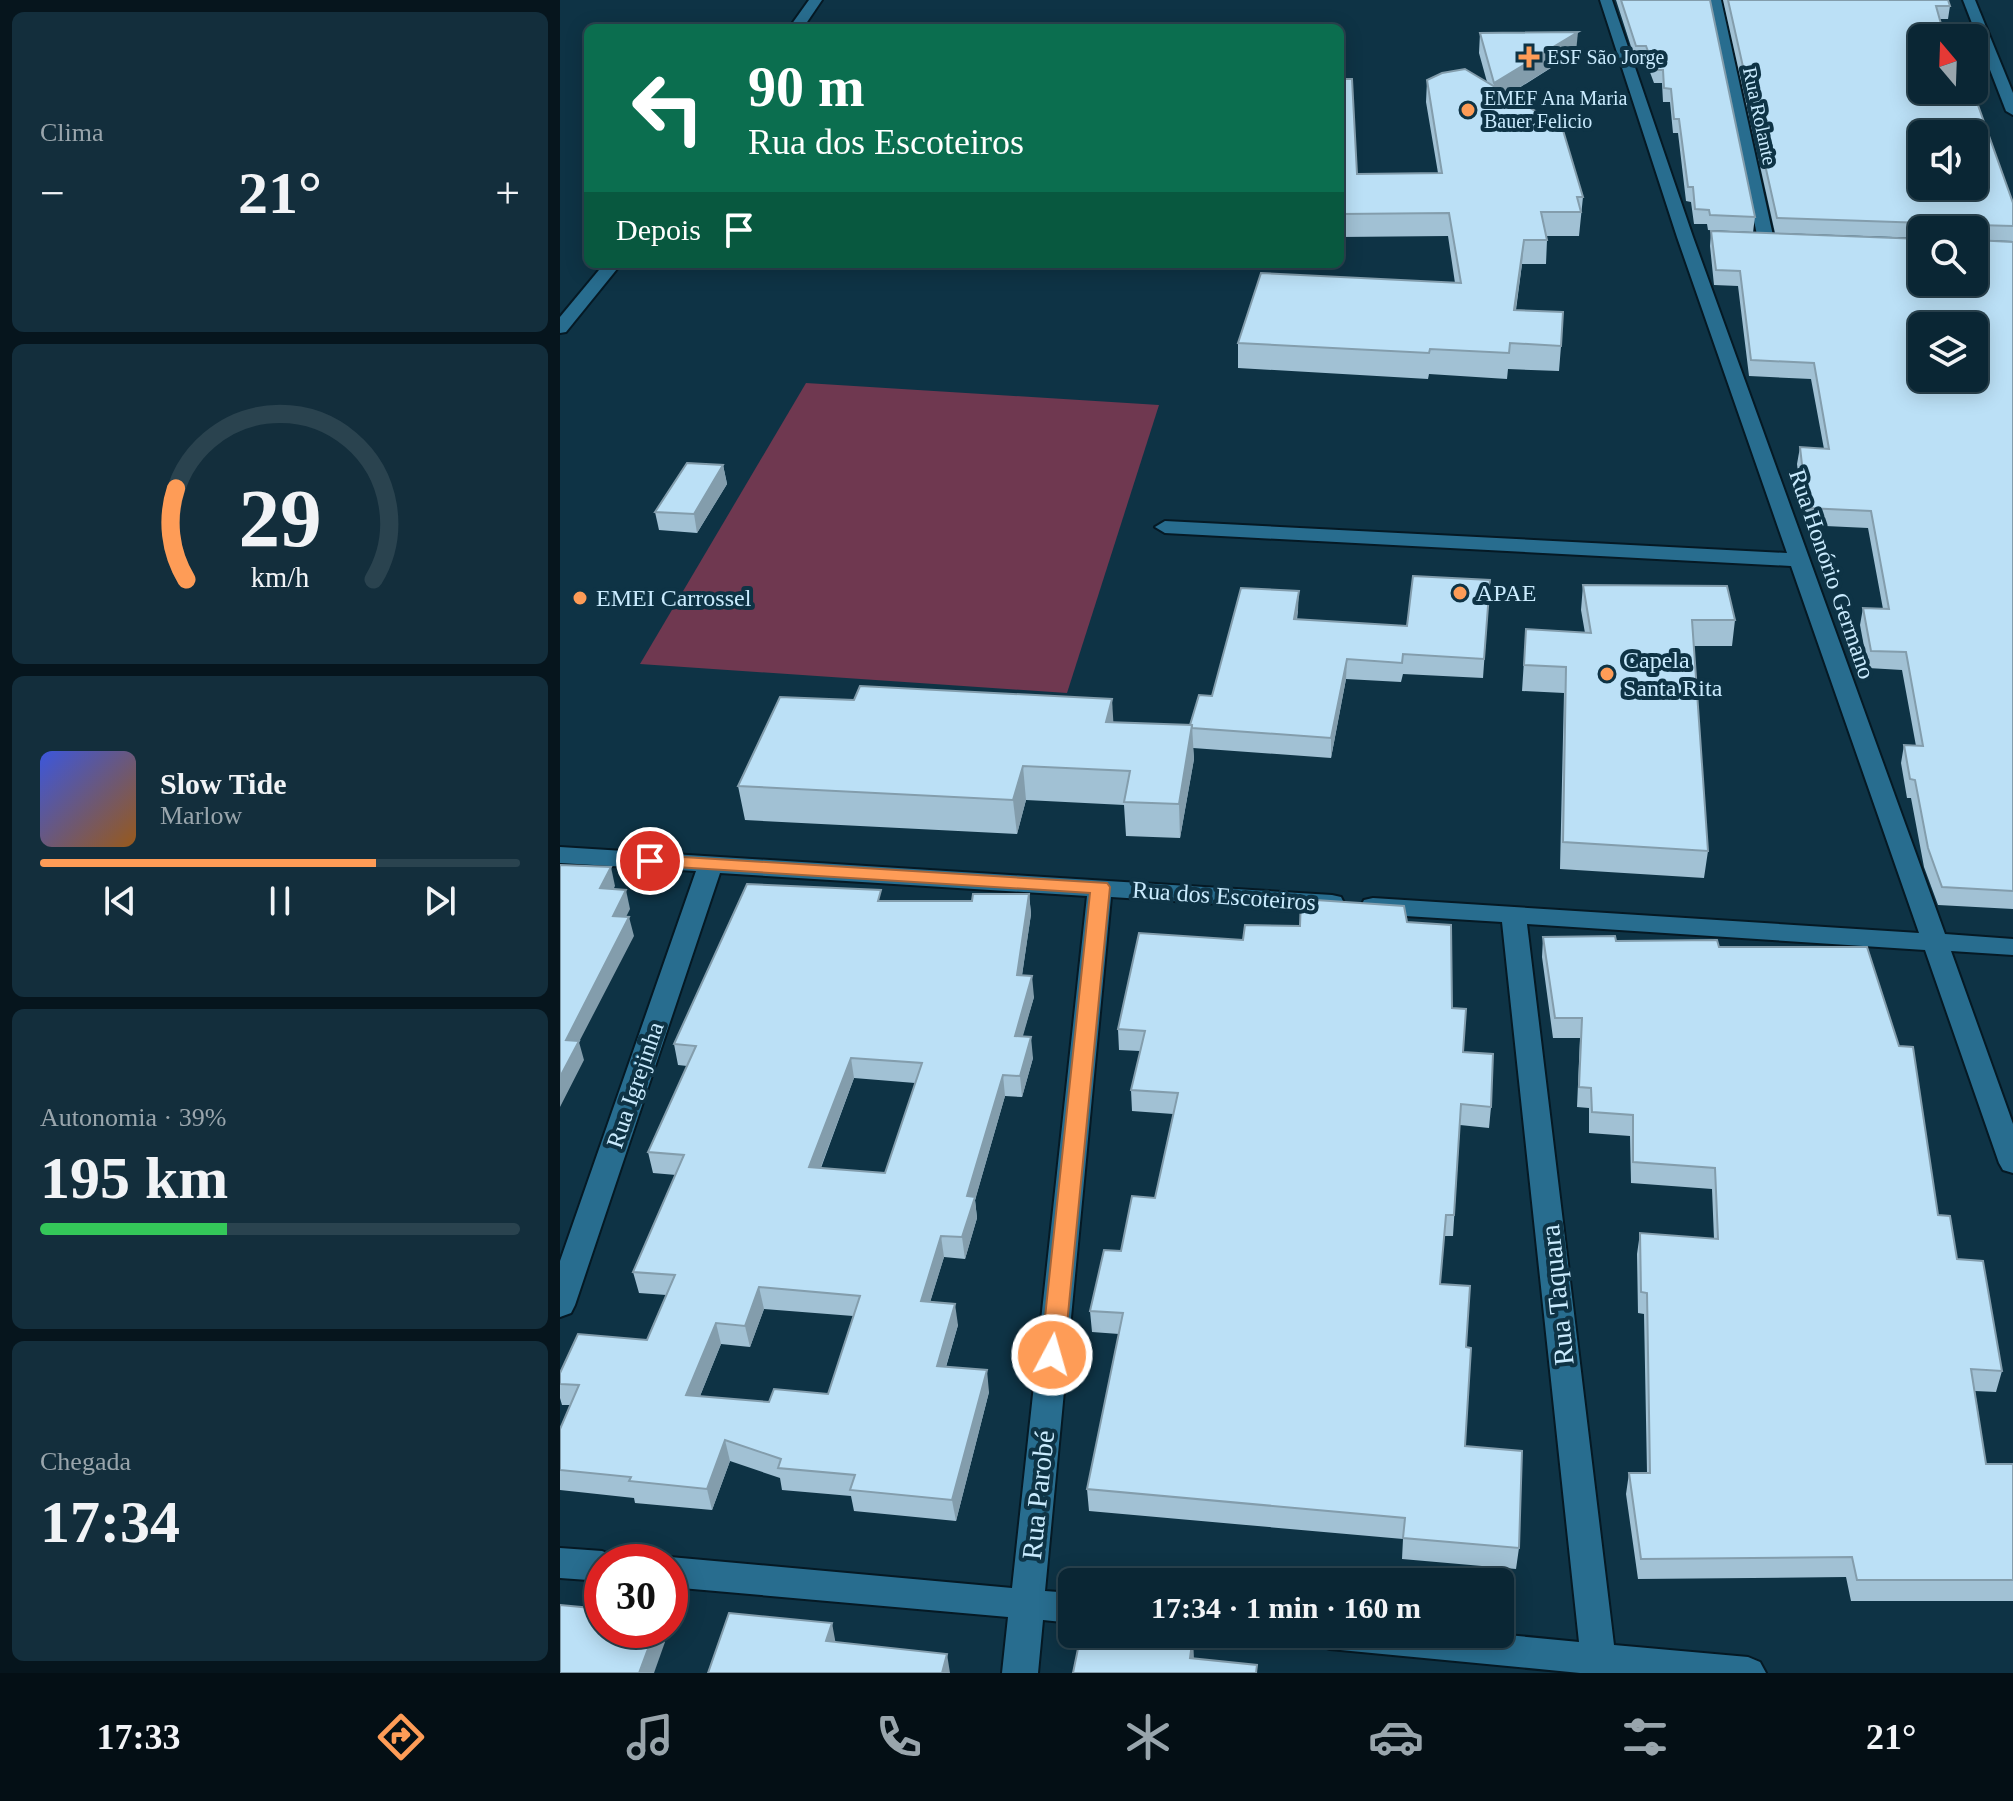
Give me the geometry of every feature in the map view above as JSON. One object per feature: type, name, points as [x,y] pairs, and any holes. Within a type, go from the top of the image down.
[{"type":"street","points":[[799,24],[816,0]]},
{"type":"street","name":"Rua Honório Germano","points":[[1606,0],[1692,237],[1800,560],[1935,943],[2003,1104],[2013,1163]]},
{"type":"street","name":"Rua Rolante","points":[[1715,0],[1767,240]]},
{"type":"street","points":[[1969,0],[2013,111]]},
{"type":"street","points":[[560,328],[610,268]]},
{"type":"street","points":[[1165,527],[1800,560]]},
{"type":"street","name":"Rua dos Escoteiros","points":[[560,855],[2013,947]]},
{"type":"street","name":"Rua Igrejinha","points":[[560,1305],[710,865]]},
{"type":"street","name":"Rua Parobé","points":[[1020,1673],[1100,887]]},
{"type":"street","name":"Rua Taquara","points":[[1514,916],[1599,1667]]},
{"type":"street","points":[[560,1563],[584,1565]]},
{"type":"street","points":[[688,1574],[1058,1607]]},
{"type":"street","points":[[1444,1648],[1599,1667],[1748,1673]]},
{"type":"shaded area","points":[[806,383],[1159,405],[1067,693],[640,664]]},
{"type":"building","points":[[1621,0],[1710,0],[1755,217],[1710,215],[1709,210],[1695,209],[1693,187],[1688,187],[1679,119],[1674,119],[1671,89],[1664,88],[1663,70],[1655,70],[1646,46],[1636,46]]},
{"type":"building","points":[[1728,0],[1948,0],[1950,6],[1936,6],[1941,24],[1908,24],[1908,104],[1978,104],[1983,120],[1908,120],[1908,200],[1988,200],[1988,133],[2013,203],[2013,226],[1988,225],[1988,216],[1908,216],[1908,222],[1777,218]]},
{"type":"building","points":[[1578,32],[1494,83],[1480,33]]},
{"type":"building","points":[[1465,69],[1562,127],[1583,197],[1577,197],[1581,212],[1541,212],[1547,240],[1524,240],[1514,310],[1563,312],[1561,346],[1510,343],[1509,353],[1430,349],[1429,353],[1238,343],[1261,273],[1461,283],[1449,213],[1344,214],[1344,79],[1352,79],[1357,174],[1442,173],[1427,80],[1442,73]]},
{"type":"building","points":[[1711,231],[1908,238],[1908,296],[1988,296],[1988,241],[2013,242],[2013,891],[1942,887],[1928,848],[1915,780],[1910,779],[1904,745],[1923,746],[1906,652],[1871,651],[1863,608],[1889,609],[1871,511],[1807,508],[1800,447],[1829,449],[1814,363],[1751,360],[1740,271],[1716,270]]},
{"type":"building","points":[[687,463],[723,465],[694,514],[655,512]]},
{"type":"building","points":[[1413,576],[1490,580],[1484,659],[1403,654],[1402,663],[1347,659],[1331,738],[1192,728],[1190,725],[1199,695],[1212,696],[1241,588],[1299,591],[1294,619],[1407,626]]},
{"type":"building","points":[[1583,585],[1727,586],[1735,620],[1692,620],[1708,851],[1563,842],[1566,667],[1524,665],[1526,629],[1591,633]]},
{"type":"building","points":[[860,686],[1112,699],[1106,722],[1192,725],[1179,804],[1124,802],[1130,771],[1023,766],[1013,800],[738,786],[780,697],[854,700]]},
{"type":"building","points":[[560,865],[611,867],[600,888],[626,890],[613,916],[629,917],[566,1040],[579,1041],[560,1077]]},
{"type":"building","points":[[747,884],[881,890],[878,901],[972,901],[973,894],[1029,894],[1017,975],[1032,976],[1015,1036],[1031,1037],[1020,1076],[1003,1075],[967,1196],[975,1197],[962,1237],[941,1236],[921,1301],[955,1304],[937,1366],[987,1370],[952,1500],[850,1490],[855,1475],[778,1468],[781,1459],[725,1440],[707,1489],[560,1470],[560,1429],[579,1385],[560,1384],[560,1373],[578,1334],[647,1340],[675,1275],[633,1272],[684,1155],[648,1152],[696,1046],[674,1044]],"holes":[[[851,1058],[922,1063],[885,1173],[809,1167]],[[759,1287],[860,1296],[828,1394],[774,1389],[769,1402],[686,1395],[716,1323],[745,1326]]]},
{"type":"building","points":[[1301,899],[1404,906],[1407,922],[1451,925],[1452,1008],[1466,1009],[1463,1052],[1493,1054],[1491,1107],[1461,1104],[1454,1215],[1446,1215],[1440,1284],[1470,1286],[1466,1347],[1471,1348],[1465,1446],[1522,1451],[1519,1548],[1403,1538],[1405,1518],[1087,1489],[1123,1313],[1090,1311],[1104,1250],[1121,1251],[1132,1196],[1155,1198],[1178,1093],[1131,1090],[1145,1031],[1118,1029],[1139,933],[1243,940],[1245,925],[1300,926]]},
{"type":"building","points":[[1615,936],[1616,941],[1717,940],[1719,947],[1867,947],[1899,1046],[1913,1047],[1938,1215],[1950,1216],[1957,1259],[1983,1261],[2002,1371],[1971,1369],[1986,1464],[2013,1464],[2013,1580],[1857,1580],[1852,1557],[1641,1559],[1629,1473],[1650,1473],[1647,1293],[1641,1292],[1640,1233],[1718,1239],[1715,1168],[1633,1162],[1633,1115],[1592,1112],[1591,1088],[1579,1087],[1582,1018],[1555,1018],[1543,937]]},
{"type":"building","points":[[560,1605],[584,1607],[584,1648],[648,1648],[639,1673],[560,1673]]},
{"type":"building","points":[[729,1613],[832,1623],[826,1641],[947,1654],[942,1673],[708,1673]]},
{"type":"building","points":[[1078,1648],[1191,1648],[1190,1658],[1257,1665],[1256,1673],[1073,1673]]},
{"type":"place","name":"ESF São Jorge","points":[[1529,57]]},
{"type":"place","name":"EMEF Ana Maria Bauer Felicio","points":[[1468,110]]},
{"type":"place","name":"APAE","points":[[1460,593]]},
{"type":"place","name":"EMEI Carrossel","points":[[580,598]]},
{"type":"place","name":"Capela Santa Rita","points":[[1607,674]]},
{"type":"route","points":[[650,861],[1100,887],[1052,1355]]}]
